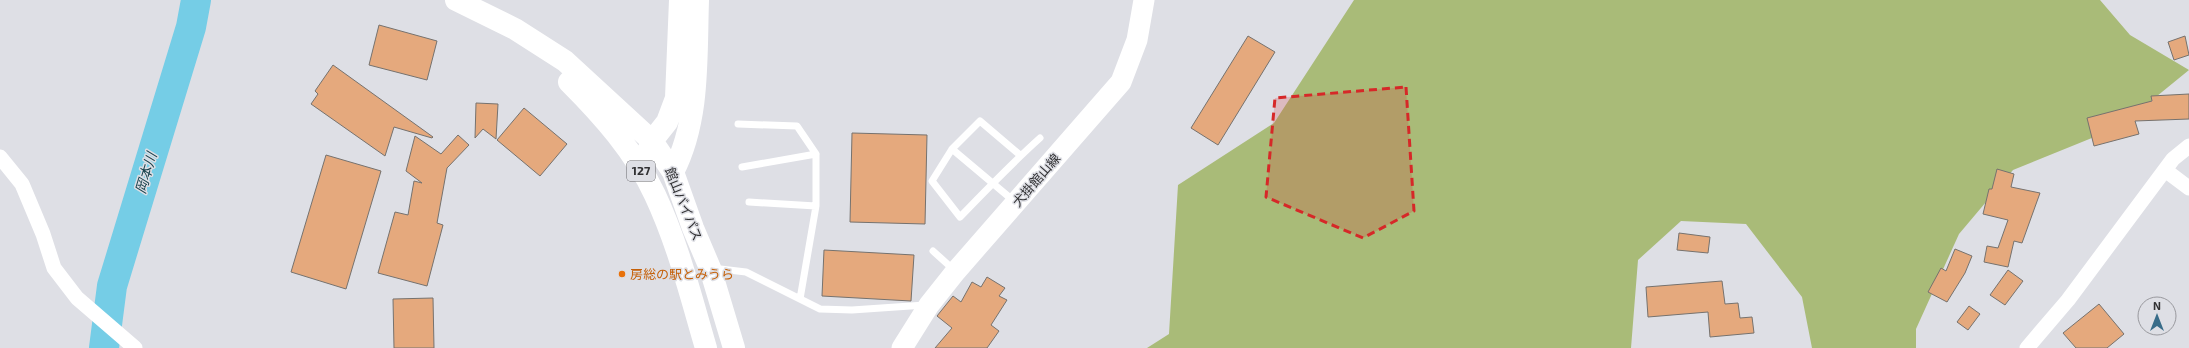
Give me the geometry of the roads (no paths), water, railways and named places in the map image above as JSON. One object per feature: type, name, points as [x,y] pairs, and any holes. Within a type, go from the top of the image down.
[{"type":"highway","name":"館山バイパス","points":[[456,0],[515,29],[565,61],[652,141],[673,172],[693,228],[710,268],[734,348]]},
{"type":"highway","points":[[680,0],[676,98],[667,122],[652,141],[641,171],[673,172],[682,155],[691,126],[698,0]]},
{"type":"highway","name":"館山バイパス","points":[[515,29],[601,114],[641,171],[655,194],[671,234],[706,348]]},
{"type":"main road","name":"犬掛館山線","points":[[902,348],[930,305],[956,271],[1017,203],[1121,82],[1137,40],[1144,0]]},
{"type":"street","points":[[2028,348],[2068,300],[2173,159],[2189,146]]},
{"type":"street","points":[[0,157],[22,184],[43,234],[54,268],[77,298],[131,345]]},
{"type":"street","points":[[2165,170],[2189,188]]},
{"type":"lane","points":[[1020,155],[980,121],[952,150],[932,181],[960,217],[1020,155],[1040,138]]},
{"type":"lane","points":[[738,124],[797,126],[816,154],[816,206],[800,299]]},
{"type":"lane","points":[[952,150],[1017,203]]},
{"type":"lane","points":[[742,167],[816,154]]},
{"type":"lane","points":[[749,202],[816,206]]},
{"type":"lane","points":[[933,251],[956,271]]},
{"type":"lane","points":[[710,268],[746,272],[820,309],[852,310],[930,305]]},
{"type":"waterway","name":"岡本川","points":[[104,348],[112,286],[191,27],[196,0]]},
{"type":"place","name":"房総の駅とみうら","points":[[622,274]]}]
